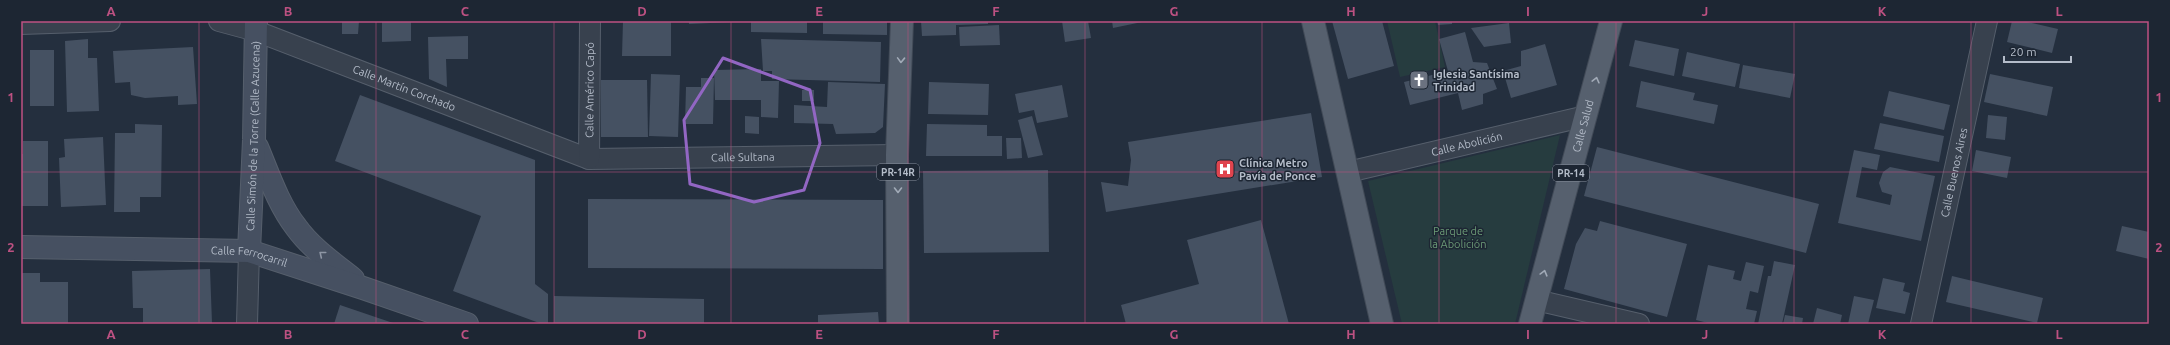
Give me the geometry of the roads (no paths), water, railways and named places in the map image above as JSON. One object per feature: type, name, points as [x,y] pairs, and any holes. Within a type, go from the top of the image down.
[{"type":"main road","name":"PR-14R","points":[[898,324],[897,155],[902,21]]},
{"type":"main road","points":[[1313,21],[1382,324]]},
{"type":"main road","name":"Calle Salud","points":[[1530,324],[1611,21]]},
{"type":"street","points":[[21,24],[110,21]]},
{"type":"street","name":"Calle Martín Corchado","points":[[219,21],[256,26],[589,159]]},
{"type":"street","name":"Calle Américo Capó","points":[[589,159],[590,21]]},
{"type":"street","name":"Calle Buenos Aires","points":[[1922,324],[1987,21]]},
{"type":"street","name":"Calle Simón de la Torre (Calle Azucena)","points":[[247,324],[254,140],[256,26]]},
{"type":"street","name":"Calle Abolición","points":[[1348,172],[1586,116]]},
{"type":"street","points":[[254,140],[279,198],[296,228],[315,248],[363,288]]},
{"type":"street","name":"Calle Sultana","points":[[589,159],[897,155]]},
{"type":"street","name":"Calle Ferrocarril","points":[[21,247],[249,251],[467,324]]},
{"type":"street","points":[[1536,300],[1639,324]]},
{"type":"place","name":"Iglesia Santísima Trinidad","points":[[1419,80]]},
{"type":"place","name":"Clínica Metro Pavía de Ponce","points":[[1225,169]]},
{"type":"park label","name":"Parque de la Abolición","points":[[1458,237]]}]
